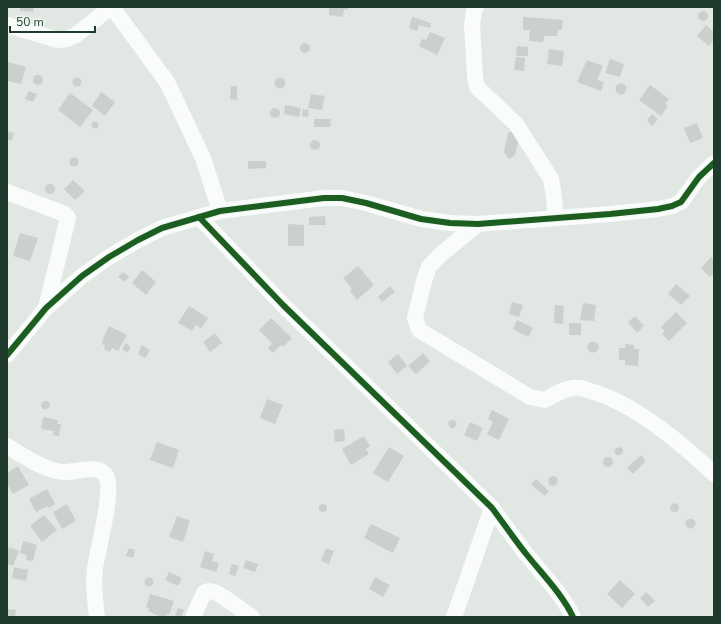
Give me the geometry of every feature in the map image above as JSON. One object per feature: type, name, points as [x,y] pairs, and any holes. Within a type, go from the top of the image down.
[{"type":"street","points":[[7,25],[58,40],[67,39],[76,35],[112,7],[167,82],[203,158],[220,211]]},
{"type":"street","points":[[476,7],[474,10],[472,26],[477,87],[516,124],[551,179],[554,190],[556,218]]},
{"type":"street","points":[[7,355],[46,308],[82,276],[109,257],[162,228],[220,211],[311,199],[342,198],[366,202],[422,219],[450,223],[478,224],[610,214],[672,206],[681,202],[700,177],[714,163]]},
{"type":"street","points":[[7,192],[65,214],[68,218],[46,308]]},
{"type":"street","points":[[199,217],[283,305],[492,508],[512,536],[555,589],[568,607],[572,617]]},
{"type":"street","points":[[478,224],[440,255],[429,267],[424,281],[416,318],[419,330],[530,397],[545,400],[560,392],[579,388],[604,396],[626,406],[650,420],[714,474]]},
{"type":"street","points":[[7,446],[49,469],[67,472],[99,470],[104,473],[107,478],[107,504],[95,569],[94,595],[97,617]]},
{"type":"street","points":[[454,617],[492,508]]},
{"type":"street","points":[[193,617],[204,593],[210,591],[218,594],[252,617]]},
{"type":"building","points":[[20,7],[34,7],[33,12],[20,11]]},
{"type":"building","points":[[329,7],[348,7],[348,10],[344,9],[343,17],[329,15]]},
{"type":"building","points":[[701,11],[705,11],[708,16],[705,21],[701,21],[698,18],[698,14]]},
{"type":"building","points":[[412,17],[431,23],[430,28],[419,25],[417,31],[409,28]]},
{"type":"building","points":[[523,17],[563,20],[562,30],[558,30],[557,36],[544,36],[543,42],[529,41],[530,30],[523,30]]},
{"type":"building","points":[[706,25],[714,32],[714,39],[709,46],[697,36]]},
{"type":"building","points":[[430,32],[445,38],[437,55],[419,46],[422,39],[426,40]]},
{"type":"building","points":[[305,43],[310,48],[305,53],[300,48]]},
{"type":"building","points":[[517,46],[528,47],[528,56],[516,56]]},
{"type":"building","points":[[549,49],[564,51],[562,66],[547,64]]},
{"type":"building","points":[[516,57],[525,58],[524,71],[514,70]]},
{"type":"building","points":[[610,59],[624,64],[620,77],[605,73]]},
{"type":"building","points":[[587,60],[603,66],[597,80],[604,82],[601,91],[577,82]]},
{"type":"building","points":[[8,62],[26,67],[21,84],[7,81]]},
{"type":"building","points":[[36,75],[40,75],[42,76],[42,84],[36,85],[33,82],[33,78]]},
{"type":"building","points":[[77,77],[82,82],[77,87],[72,82]]},
{"type":"building","points":[[278,78],[282,78],[284,79],[284,87],[278,88],[275,85],[275,81]]},
{"type":"building","points":[[621,83],[625,85],[627,89],[625,93],[621,95],[617,93],[615,89],[617,85]]},
{"type":"building","points":[[650,85],[669,99],[665,104],[668,106],[661,116],[639,100]]},
{"type":"building","points":[[231,86],[237,86],[237,100],[230,99]]},
{"type":"building","points":[[29,91],[37,94],[33,102],[25,99]]},
{"type":"building","points":[[101,92],[115,102],[105,116],[92,106]]},
{"type":"building","points":[[70,93],[93,110],[80,127],[58,110]]},
{"type":"building","points":[[311,94],[325,96],[322,110],[308,108]]},
{"type":"building","points":[[285,105],[301,108],[299,117],[284,114]]},
{"type":"building","points":[[273,108],[277,108],[280,113],[277,118],[273,118],[270,115],[270,111]]},
{"type":"building","points":[[303,109],[309,110],[308,117],[302,116]]},
{"type":"building","points":[[652,114],[658,119],[652,126],[647,120]]},
{"type":"building","points":[[314,119],[331,119],[330,127],[314,127]]},
{"type":"building","points":[[95,121],[98,122],[98,128],[95,129],[92,128],[91,125],[92,122]]},
{"type":"building","points":[[697,123],[703,138],[690,143],[684,128]]},
{"type":"building","points":[[515,129],[520,135],[515,155],[509,159],[504,152],[508,133]]},
{"type":"building","points":[[7,131],[14,133],[12,141],[8,140],[7,143]]},
{"type":"building","points":[[313,140],[317,140],[319,141],[319,149],[313,150],[310,147],[310,143]]},
{"type":"building","points":[[72,158],[76,158],[78,162],[76,166],[72,166],[70,164],[70,160]]},
{"type":"building","points":[[248,161],[266,161],[266,168],[248,169]]},
{"type":"building","points":[[73,180],[85,191],[75,200],[64,189]]},
{"type":"building","points":[[48,184],[52,184],[54,185],[54,193],[48,194],[45,191],[45,187]]},
{"type":"building","points":[[325,216],[326,225],[309,225],[309,217]]},
{"type":"building","points":[[288,224],[304,225],[304,246],[288,246]]},
{"type":"building","points":[[20,233],[38,238],[30,261],[13,256]]},
{"type":"building","points":[[711,257],[714,260],[714,273],[710,277],[701,268]]},
{"type":"building","points":[[358,266],[374,285],[357,300],[350,291],[352,289],[343,278]]},
{"type":"building","points":[[142,270],[156,282],[146,295],[132,283]]},
{"type":"building","points":[[123,272],[129,277],[125,282],[118,277]]},
{"type":"building","points":[[676,284],[690,296],[681,305],[668,294]]},
{"type":"building","points":[[390,286],[395,292],[382,302],[378,297]]},
{"type":"building","points":[[512,302],[523,305],[519,317],[509,314]]},
{"type":"building","points":[[583,303],[596,305],[594,321],[580,320]]},
{"type":"building","points":[[555,305],[564,306],[563,324],[554,323]]},
{"type":"building","points":[[189,306],[208,318],[201,329],[196,325],[192,331],[178,323]]},
{"type":"building","points":[[676,312],[687,323],[669,341],[662,334],[665,331],[661,327]]},
{"type":"building","points":[[635,316],[644,326],[637,333],[628,322]]},
{"type":"building","points":[[271,318],[292,338],[283,347],[281,345],[273,353],[268,348],[272,343],[259,330]]},
{"type":"building","points":[[517,320],[533,328],[528,337],[513,329]]},
{"type":"building","points":[[569,323],[581,323],[581,335],[569,335]]},
{"type":"building","points":[[109,326],[127,335],[118,351],[112,348],[110,352],[104,349],[105,346],[102,344],[102,340]]},
{"type":"building","points":[[215,333],[222,343],[210,352],[203,342]]},
{"type":"building","points":[[593,341],[597,343],[599,347],[597,351],[593,353],[589,351],[587,347],[589,343]]},
{"type":"building","points":[[126,343],[131,347],[127,353],[122,349]]},
{"type":"building","points":[[625,344],[634,345],[634,349],[639,349],[638,366],[625,365],[625,360],[619,360],[619,348],[625,348]]},
{"type":"building","points":[[142,345],[150,350],[145,358],[138,354]]},
{"type":"building","points":[[423,353],[430,361],[416,374],[408,366]]},
{"type":"building","points":[[398,354],[407,366],[397,374],[388,362]]},
{"type":"building","points":[[267,399],[283,405],[275,424],[260,418]]},
{"type":"building","points":[[42,402],[49,402],[50,406],[47,409],[43,409],[41,406]]},
{"type":"building","points":[[492,410],[509,419],[499,440],[487,434],[493,422],[488,419]]},
{"type":"building","points":[[43,417],[58,420],[57,424],[61,424],[59,436],[53,435],[54,431],[41,429]]},
{"type":"building","points":[[455,420],[457,424],[452,429],[448,422]]},
{"type":"building","points":[[470,422],[483,428],[477,441],[464,435]]},
{"type":"building","points":[[344,429],[345,441],[335,442],[334,430]]},
{"type":"building","points":[[364,436],[370,446],[366,449],[369,454],[351,465],[342,449]]},
{"type":"building","points":[[157,442],[179,450],[173,468],[150,460]]},
{"type":"building","points":[[389,447],[404,456],[388,482],[373,473]]},
{"type":"building","points":[[620,447],[623,449],[623,453],[616,455],[614,451],[616,448]]},
{"type":"building","points":[[641,455],[646,461],[633,474],[627,468]]},
{"type":"building","points":[[606,457],[610,457],[613,462],[610,467],[606,467],[603,464],[603,460]]},
{"type":"building","points":[[18,466],[29,485],[13,494],[7,484],[7,473]]},
{"type":"building","points":[[551,476],[555,476],[558,480],[557,484],[553,486],[549,485],[548,480]]},
{"type":"building","points":[[536,479],[549,491],[545,496],[531,484]]},
{"type":"building","points":[[47,489],[55,504],[49,508],[48,506],[36,512],[29,499]]},
{"type":"building","points":[[674,503],[678,504],[679,508],[677,512],[673,512],[670,509],[671,505]]},
{"type":"building","points":[[67,504],[76,521],[62,529],[53,512]]},
{"type":"building","points":[[321,504],[325,504],[327,508],[325,512],[321,512],[319,510],[319,506]]},
{"type":"building","points":[[44,515],[57,530],[42,542],[30,526]]},
{"type":"building","points":[[177,516],[190,521],[183,542],[169,537]]},
{"type":"building","points":[[689,519],[693,519],[696,523],[694,527],[690,529],[686,526],[685,522]]},
{"type":"building","points":[[371,524],[400,538],[393,553],[364,538]]},
{"type":"building","points":[[23,541],[37,545],[33,561],[26,560],[27,555],[20,553]]},
{"type":"building","points":[[9,547],[19,551],[13,566],[8,564],[7,553]]},
{"type":"building","points":[[129,548],[135,550],[133,558],[126,556]]},
{"type":"building","points":[[326,548],[334,551],[329,564],[321,561]]},
{"type":"building","points":[[205,551],[214,554],[212,561],[219,563],[216,572],[200,567]]},
{"type":"building","points":[[246,560],[258,564],[255,572],[243,568]]},
{"type":"building","points":[[232,564],[239,566],[235,576],[229,574]]},
{"type":"building","points":[[14,567],[28,570],[26,581],[12,578]]},
{"type":"building","points":[[169,572],[182,578],[178,586],[165,580]]},
{"type":"building","points":[[375,577],[390,585],[383,597],[369,589]]},
{"type":"building","points":[[147,578],[151,578],[153,582],[151,586],[147,586],[145,584],[145,580]]},
{"type":"building","points":[[620,580],[635,594],[622,608],[607,594]]},
{"type":"building","points":[[646,592],[655,601],[648,607],[640,598]]},
{"type":"building","points":[[150,594],[174,601],[169,615],[167,614],[166,617],[161,617],[148,611],[149,608],[146,607]]},
{"type":"building","points":[[178,608],[184,610],[181,617],[175,615]]},
{"type":"building","points":[[7,609],[16,610],[15,617],[7,617]]},
{"type":"cycle path","points":[[7,355],[46,308],[82,276],[109,257],[162,228],[220,211],[324,198],[342,198],[366,203],[421,219],[450,223],[478,224],[610,214],[658,209],[672,206],[681,202],[699,177],[714,163]]},
{"type":"cycle path","points":[[199,217],[283,305],[492,508],[558,593],[573,617]]}]
